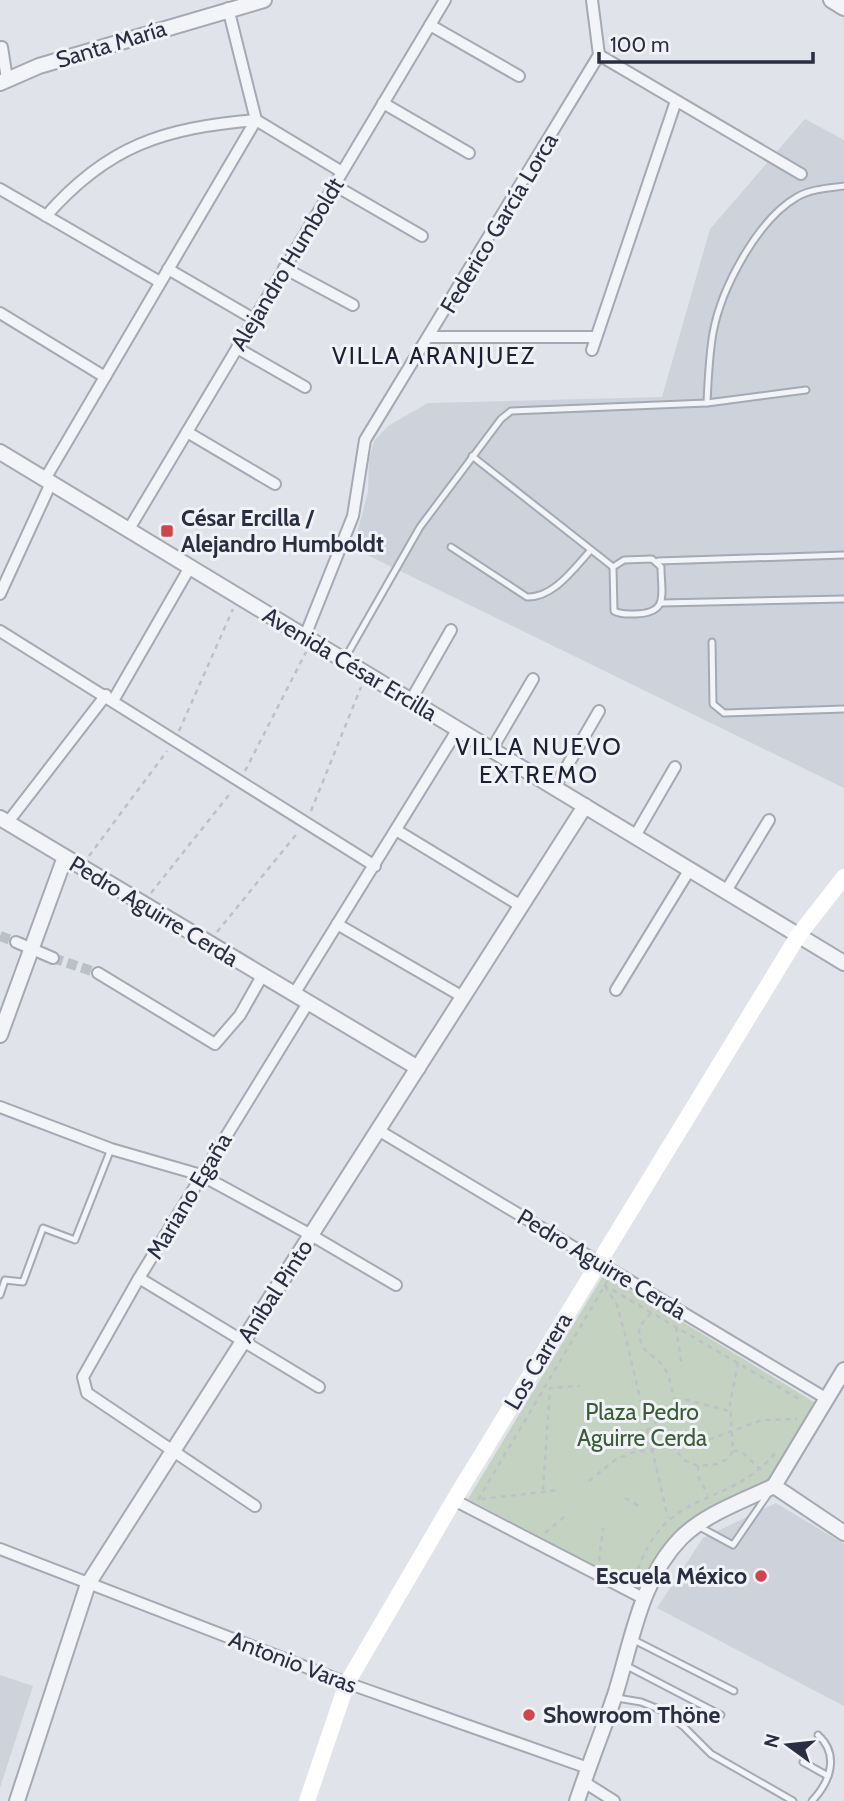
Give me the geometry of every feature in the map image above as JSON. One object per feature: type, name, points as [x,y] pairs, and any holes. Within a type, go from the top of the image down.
[{"type":"main road","name":"Los Carrera","points":[[307,1801],[347,1683],[454,1500],[798,936],[841,884]]},
{"type":"street","name":"Santa María","points":[[4,81],[228,8],[264,0]]},
{"type":"street","name":"Alejandro Humboldt","points":[[129,529],[444,0]]},
{"type":"street","points":[[592,0],[599,55],[801,174]]},
{"type":"street","points":[[831,0],[844,8]]},
{"type":"street","points":[[0,594],[48,481],[105,377],[256,120],[228,8]]},
{"type":"street","points":[[430,25],[519,76]]},
{"type":"street","points":[[2,47],[4,81]]},
{"type":"street","name":"Federico García Lorca","points":[[305,636],[353,516],[365,440],[599,55]]},
{"type":"street","points":[[592,350],[676,101]]},
{"type":"street","points":[[383,103],[469,153]]},
{"type":"street","points":[[46,216],[69,189],[108,158],[178,130],[200,125],[256,120],[342,172]]},
{"type":"street","points":[[334,185],[422,236]]},
{"type":"street","points":[[0,189],[160,282]]},
{"type":"street","points":[[284,268],[353,306]]},
{"type":"street","points":[[168,269],[253,318]]},
{"type":"street","points":[[0,313],[105,377]]},
{"type":"street","points":[[430,337],[596,337]]},
{"type":"street","points":[[237,348],[305,387]]},
{"type":"street","points":[[187,432],[275,484]]},
{"type":"street","name":"Avenida César Ercilla","points":[[0,452],[844,963]]},
{"type":"street","points":[[4,820],[110,697],[190,567]]},
{"type":"street","points":[[411,700],[452,630]]},
{"type":"street","points":[[0,631],[110,697],[375,866]]},
{"type":"street","points":[[492,749],[533,679]]},
{"type":"street","points":[[555,787],[599,711]]},
{"type":"street","points":[[294,994],[458,729]]},
{"type":"street","points":[[635,836],[675,767]]},
{"type":"street","name":"Aníbal Pinto","points":[[17,1801],[88,1584],[585,806]]},
{"type":"street","name":"Pedro Aguirre Cerda","points":[[4,820],[418,1068]]},
{"type":"street","points":[[726,891],[769,820]]},
{"type":"street","points":[[396,830],[521,906]]},
{"type":"street","points":[[0,1035],[65,857]]},
{"type":"street","points":[[616,990],[690,869]]},
{"type":"street","points":[[337,923],[463,997]]},
{"type":"street","points":[[16,943],[53,958]]},
{"type":"street","points":[[98,973],[215,1044],[240,1015],[262,976]]},
{"type":"street","name":"Mariano Egaña","points":[[173,1452],[87,1392],[83,1377],[139,1278],[308,1003]]},
{"type":"street","points":[[0,1108],[111,1149],[201,1175],[396,1285]]},
{"type":"street","name":"Pedro Aguirre Cerda","points":[[378,1130],[613,1271],[823,1404]]},
{"type":"street","points":[[139,1278],[319,1387]]},
{"type":"street","points":[[577,1801],[632,1639],[637,1595],[681,1538],[713,1514],[774,1486],[844,1370]]},
{"type":"street","points":[[173,1452],[255,1506]]},
{"type":"street","points":[[774,1486],[844,1533]]},
{"type":"street","points":[[454,1500],[475,1505],[637,1595]]},
{"type":"street","name":"Antonio Varas","points":[[0,1549],[586,1775],[614,1801]]},
{"type":"lane","points":[[707,403],[713,330],[747,253],[779,210],[798,196],[844,186]]},
{"type":"lane","points":[[344,660],[420,527],[501,419],[522,408],[707,403],[806,390]]},
{"type":"lane","points":[[472,456],[613,566]]},
{"type":"lane","points":[[451,547],[527,597],[547,594],[591,550]]},
{"type":"lane","points":[[613,566],[624,560],[658,562],[844,555]]},
{"type":"lane","points":[[658,562],[662,603]]},
{"type":"lane","points":[[613,566],[614,611],[619,614],[652,614],[662,603],[844,599]]},
{"type":"lane","points":[[712,642],[713,704],[724,713],[844,709]]},
{"type":"lane","points":[[0,1295],[5,1280],[23,1282],[43,1228],[75,1240],[111,1149]]},
{"type":"lane","points":[[698,1526],[733,1545],[774,1486]]},
{"type":"lane","points":[[632,1639],[734,1691]]},
{"type":"lane","points":[[624,1664],[722,1715]]},
{"type":"lane","points":[[614,1698],[641,1702],[661,1710],[684,1727],[710,1754],[793,1801]]},
{"type":"lane","points":[[812,1801],[828,1776],[831,1756],[818,1735]]},
{"type":"lane","points":[[803,1762],[828,1776]]},
{"type":"path","points":[[475,1505],[613,1271]]},
{"type":"path","points":[[589,1277],[738,1363],[823,1404]]},
{"type":"path","points":[[604,1286],[617,1305],[668,1518]]},
{"type":"path","points":[[651,1313],[639,1328],[639,1341],[644,1351],[665,1369],[676,1402]]},
{"type":"path","points":[[676,1327],[682,1367]]},
{"type":"path","points":[[671,1445],[684,1460],[698,1466],[717,1464],[729,1458],[733,1450],[729,1411],[738,1363]]},
{"type":"path","points":[[543,1490],[550,1388],[548,1382]]},
{"type":"path","points":[[550,1388],[580,1386]]},
{"type":"path","points":[[647,1431],[676,1402],[687,1400],[729,1411]]},
{"type":"path","points":[[589,1481],[615,1460],[652,1447],[684,1446],[762,1420],[800,1418],[794,1428]]},
{"type":"path","points":[[637,1595],[642,1557],[653,1536],[668,1518],[761,1471],[781,1446]]},
{"type":"path","points":[[733,1450],[743,1453],[761,1471]]},
{"type":"path","points":[[698,1466],[699,1478],[709,1496]]},
{"type":"path","points":[[475,1505],[543,1490],[561,1490]]},
{"type":"path","points":[[625,1498],[641,1507]]},
{"type":"path","points":[[545,1533],[564,1517]]},
{"type":"path","points":[[599,1561],[603,1528]]},
{"type":"shaded area","points":[[805,119],[844,140],[844,788],[353,548],[368,492],[369,460],[374,441],[388,426],[428,403],[662,397],[710,229]]},
{"type":"shaded area","name":"Escuela México","points":[[776,1503],[844,1544],[844,1706],[657,1608],[703,1538]]},
{"type":"shaded area","points":[[0,1675],[33,1686],[0,1788]]},
{"type":"green space","name":"Plaza Pedro Aguirre Cerda","points":[[604,1274],[819,1405],[771,1481],[711,1510],[642,1590],[468,1499]]},
{"type":"tunnel","points":[[0,936],[16,942]]},
{"type":"tunnel","points":[[53,958],[98,973]]},
{"type":"place","name":"César Ercilla / Alejandro Humboldt","points":[[167,531]]},
{"type":"place","name":"Escuela México","points":[[761,1576]]},
{"type":"place","name":"Showroom Thöne","points":[[529,1715]]},
{"type":"district","name":"VILLA ARANJUEZ","points":[[434,356]]},
{"type":"district","name":"VILLA NUEVO EXTREMO","points":[[539,761]]}]
